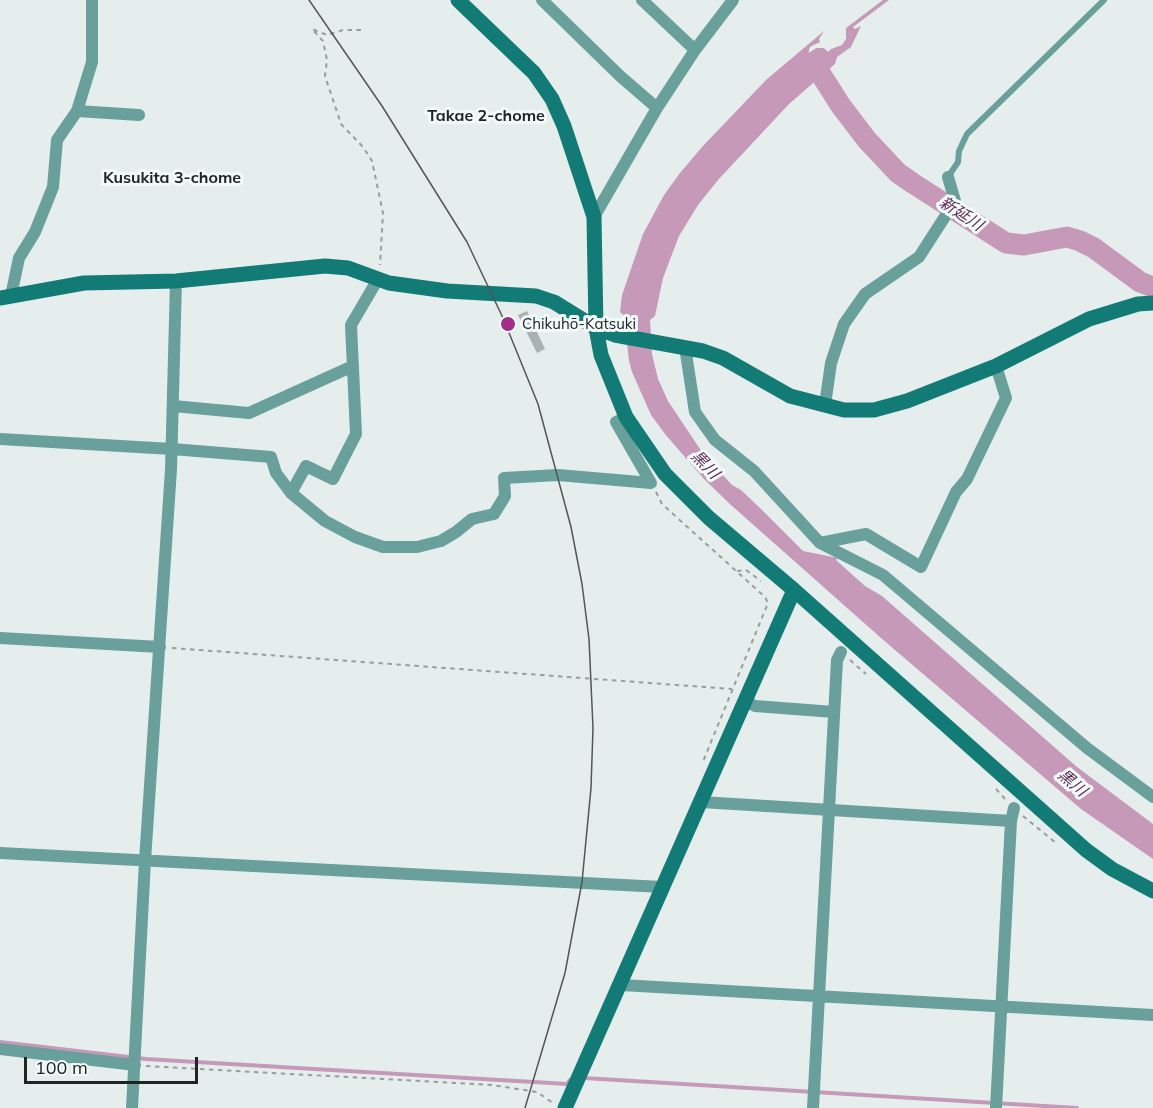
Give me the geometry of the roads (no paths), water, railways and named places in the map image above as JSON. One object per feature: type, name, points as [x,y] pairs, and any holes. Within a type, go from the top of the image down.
[{"type":"street","points":[[92,0],[92,63],[77,111],[57,140],[53,187],[35,232],[19,258],[6,297],[84,283],[176,281],[325,266],[348,268],[389,283],[447,291],[536,296],[554,302],[596,328],[615,335],[703,351],[723,358],[790,396],[844,410],[874,410],[907,401],[996,366],[1089,319],[1138,304],[1153,303]]},
{"type":"street","points":[[458,0],[534,73],[552,99],[564,126],[594,217],[596,328],[601,355],[626,417],[665,474],[709,518],[794,590],[1086,850],[1112,869],[1153,891]]},
{"type":"street","points":[[542,0],[657,108]]},
{"type":"street","points":[[642,0],[695,50]]},
{"type":"street","points":[[594,217],[657,108],[695,50],[733,0]]},
{"type":"street","points":[[77,111],[139,115]]},
{"type":"street","points":[[825,405],[831,363],[844,324],[865,294],[919,257],[955,201],[948,177]]},
{"type":"street","points":[[291,493],[306,466],[333,480],[356,434],[351,325],[378,279]]},
{"type":"street","points":[[132,1108],[145,861],[172,449],[176,281]]},
{"type":"street","points":[[678,346],[695,412],[716,440],[754,471],[820,543],[883,575],[1087,748],[1153,797]]},
{"type":"street","points":[[173,406],[249,413],[353,366]]},
{"type":"street","points":[[820,543],[866,534],[921,567],[956,492],[967,479],[1006,398],[996,366]]},
{"type":"street","points":[[0,439],[271,457],[276,473],[291,493],[325,522],[355,537],[383,547],[417,547],[441,540],[472,519],[494,514],[505,496],[504,478],[558,475],[651,483],[616,422],[626,417]]},
{"type":"street","points":[[565,1108],[794,590]]},
{"type":"street","points":[[0,638],[160,647]]},
{"type":"street","points":[[813,1108],[837,660],[841,652]]},
{"type":"street","points":[[745,701],[755,706],[834,712]]},
{"type":"street","points":[[700,802],[1011,821]]},
{"type":"street","points":[[996,1108],[1011,821],[1014,808]]},
{"type":"street","points":[[0,853],[662,887]]},
{"type":"street","points":[[621,985],[819,998],[1153,1015]]},
{"type":"street","points":[[0,1049],[135,1065]]},
{"type":"lane","points":[[948,177],[958,162],[959,151],[967,134],[1104,0]]},
{"type":"water","name":"黒川","points":[[883,0],[889,0],[853,27],[855,29],[861,26],[851,47],[837,57],[835,64],[789,104],[718,180],[698,205],[679,236],[663,278],[655,316],[650,320],[652,354],[658,379],[668,401],[702,452],[732,485],[741,490],[803,551],[838,558],[836,560],[865,586],[882,596],[1077,767],[1153,824],[1153,859],[1081,809],[881,638],[731,505],[704,479],[665,434],[651,415],[632,372],[624,316],[620,312],[622,295],[643,234],[664,195],[702,147],[766,80],[824,31],[819,39],[820,42],[810,47],[808,54],[816,48],[824,48],[828,52],[842,45],[846,39],[846,28]]},
{"type":"waterway","name":"新延川","points":[[813,62],[841,106],[867,140],[898,173],[914,184],[1006,243],[1024,245],[1067,237],[1094,248],[1140,282],[1153,287]]},
{"type":"waterway","points":[[0,1042],[146,1059],[567,1084],[570,1080]]},
{"type":"waterway","points":[[584,1078],[1077,1108]]},
{"type":"tram line","points":[[309,0],[382,106],[467,242],[503,318],[538,404],[571,527],[582,584],[589,639],[593,728],[591,788],[582,882],[565,973],[525,1108]]},
{"type":"place","name":"Chikuhō-Katsuki","points":[[508,324]]},
{"type":"district","name":"Takae 2-chome","points":[[486,116]]},
{"type":"district","name":"Kusukita 3-chome","points":[[172,178]]}]
